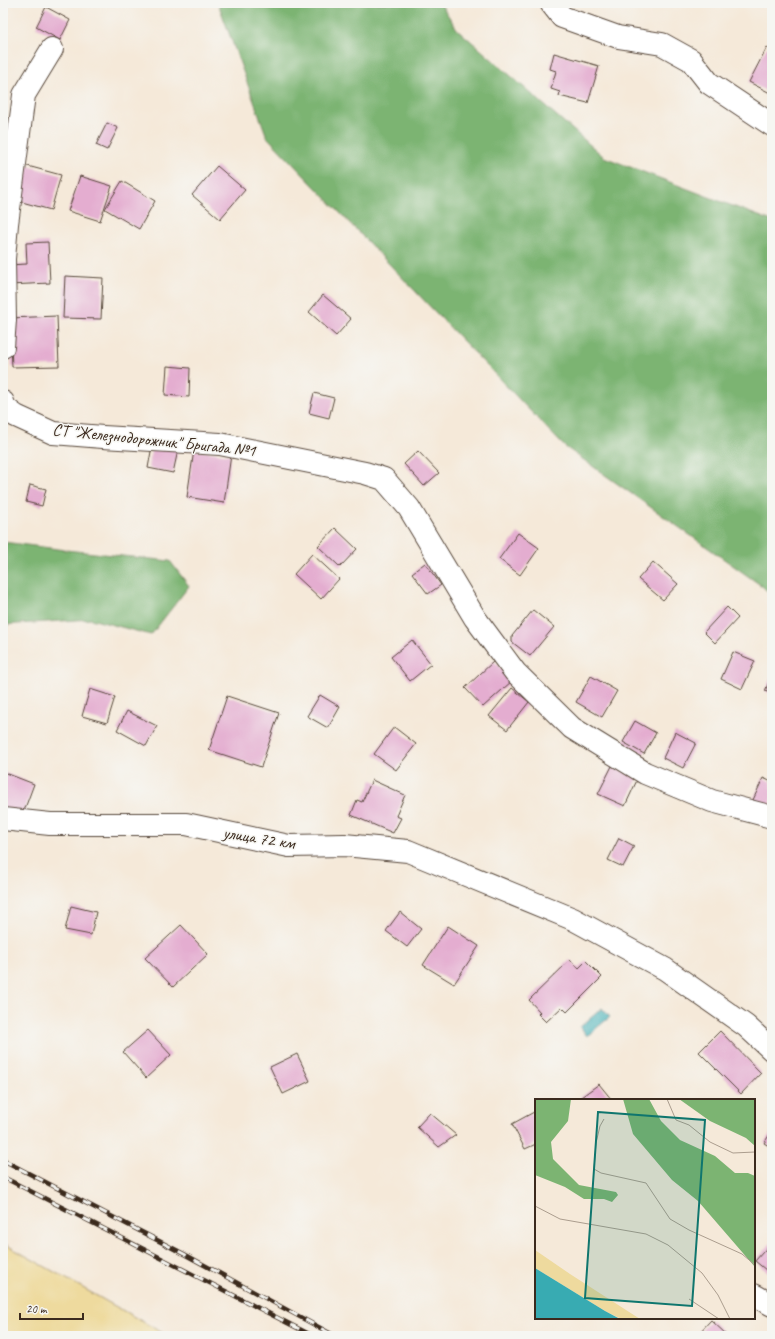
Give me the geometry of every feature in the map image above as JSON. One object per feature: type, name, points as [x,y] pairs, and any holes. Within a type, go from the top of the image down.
[{"type":"street","points":[[551,3],[562,17],[618,37],[662,44],[691,60],[709,83],[772,125]]},
{"type":"street","points":[[3,347],[5,320],[4,258],[24,95],[52,49]]},
{"type":"street","name":"СТ \"Железнодорожник\" Бригада №1","points":[[3,402],[5,408],[16,416],[53,433],[220,444],[365,473],[384,479],[409,508],[475,618],[515,672],[572,728],[645,773],[712,801],[772,817]]},
{"type":"street","name":"улица 72 км","points":[[3,819],[50,824],[186,824],[289,846],[344,845],[408,851],[573,919],[665,969],[746,1026],[772,1050]]},
{"type":"street","points":[[755,1296],[772,1305]]},
{"type":"green space","points":[[218,3],[440,3],[457,29],[604,157],[772,221],[772,596],[762,586],[564,446],[267,137]]},
{"type":"green space","points":[[3,542],[170,561],[189,586],[151,635],[91,619],[3,625]]},
{"type":"sand","points":[[3,1243],[168,1336],[3,1336]]},
{"type":"water","points":[[602,1008],[610,1017],[587,1036],[580,1027]]},
{"type":"building","points":[[46,7],[70,20],[60,40],[36,27]]},
{"type":"building","points":[[767,47],[772,50],[772,94],[749,82]]},
{"type":"building","points":[[554,53],[599,66],[588,103],[559,96],[560,92],[551,89],[556,71],[550,69]]},
{"type":"building","points":[[107,123],[118,128],[107,150],[96,145]]},
{"type":"building","points":[[20,164],[61,175],[51,210],[11,199]]},
{"type":"building","points":[[217,166],[245,190],[220,219],[192,195]]},
{"type":"building","points":[[80,176],[112,186],[100,221],[68,211]]},
{"type":"building","points":[[122,181],[155,201],[139,229],[105,209]]},
{"type":"building","points":[[48,242],[50,283],[9,285],[8,265],[27,264],[26,243]]},
{"type":"building","points":[[65,276],[103,278],[101,319],[63,318]]},
{"type":"building","points":[[323,295],[351,319],[336,336],[309,312]]},
{"type":"building","points":[[57,316],[59,366],[12,367],[10,318]]},
{"type":"building","points":[[167,366],[190,368],[189,397],[165,395]]},
{"type":"building","points":[[314,393],[334,398],[329,418],[309,413]]},
{"type":"building","points":[[152,446],[178,450],[173,473],[148,468]]},
{"type":"building","points":[[194,450],[231,455],[224,503],[187,497]]},
{"type":"building","points":[[418,451],[439,473],[424,486],[404,464]]},
{"type":"building","points":[[30,485],[46,489],[42,506],[26,502]]},
{"type":"building","points":[[335,528],[357,549],[340,567],[318,546]]},
{"type":"building","points":[[518,533],[539,548],[520,575],[499,559]]},
{"type":"building","points":[[312,554],[339,579],[321,599],[294,574]]},
{"type":"building","points":[[653,562],[678,584],[663,600],[638,579]]},
{"type":"building","points":[[425,563],[441,585],[428,594],[412,573]]},
{"type":"building","points":[[727,607],[738,618],[715,643],[704,632]]},
{"type":"building","points":[[533,610],[554,627],[530,656],[512,642],[512,636]]},
{"type":"building","points":[[412,640],[431,664],[410,681],[391,657]]},
{"type":"building","points":[[733,652],[755,661],[742,689],[721,679]]},
{"type":"building","points":[[494,661],[512,681],[483,707],[465,688]]},
{"type":"building","points":[[772,675],[772,694],[765,691]]},
{"type":"building","points":[[591,676],[617,691],[602,717],[576,702]]},
{"type":"building","points":[[512,688],[529,702],[507,730],[489,716]]},
{"type":"building","points":[[90,689],[115,697],[107,723],[82,716]]},
{"type":"building","points":[[320,695],[340,707],[328,728],[307,716]]},
{"type":"building","points":[[227,696],[279,713],[261,767],[209,750]]},
{"type":"building","points":[[127,711],[157,726],[146,746],[117,730]]},
{"type":"building","points":[[635,721],[656,733],[644,754],[623,742]]},
{"type":"building","points":[[394,727],[416,744],[396,770],[374,754]]},
{"type":"building","points":[[675,732],[696,743],[683,768],[663,758]]},
{"type":"building","points":[[612,766],[638,778],[625,806],[598,794]]},
{"type":"building","points":[[3,772],[34,784],[21,819],[3,812]]},
{"type":"building","points":[[763,778],[772,782],[771,808],[753,800]]},
{"type":"building","points":[[372,780],[405,795],[396,816],[401,818],[393,833],[351,815],[357,800],[362,802]]},
{"type":"building","points":[[619,838],[634,846],[623,867],[608,860]]},
{"type":"building","points":[[71,906],[96,912],[91,935],[65,930]]},
{"type":"building","points":[[400,912],[421,929],[407,947],[386,931]]},
{"type":"building","points":[[181,925],[208,954],[173,987],[145,958]]},
{"type":"building","points":[[448,926],[479,946],[454,984],[423,965]]},
{"type":"building","points":[[570,960],[579,968],[586,961],[602,977],[567,1012],[562,1007],[546,1022],[538,1014],[540,1012],[529,1000]]},
{"type":"building","points":[[148,1030],[171,1055],[146,1078],[123,1052]]},
{"type":"building","points":[[720,1031],[761,1073],[741,1094],[699,1052]]},
{"type":"building","points":[[297,1054],[310,1081],[283,1094],[270,1067]]},
{"type":"building","points":[[599,1084],[611,1099],[578,1099]]},
{"type":"building","points":[[534,1112],[535,1144],[525,1149],[512,1124]]},
{"type":"building","points":[[430,1113],[456,1135],[439,1147],[417,1127]]},
{"type":"building","points":[[772,1131],[772,1148],[764,1143]]},
{"type":"building","points":[[772,1242],[772,1275],[755,1261]]},
{"type":"building","points":[[711,1320],[728,1336],[696,1336]]},
{"type":"railway","points":[[3,1160],[184,1254],[335,1336]]},
{"type":"railway","points":[[3,1177],[313,1336]]}]
